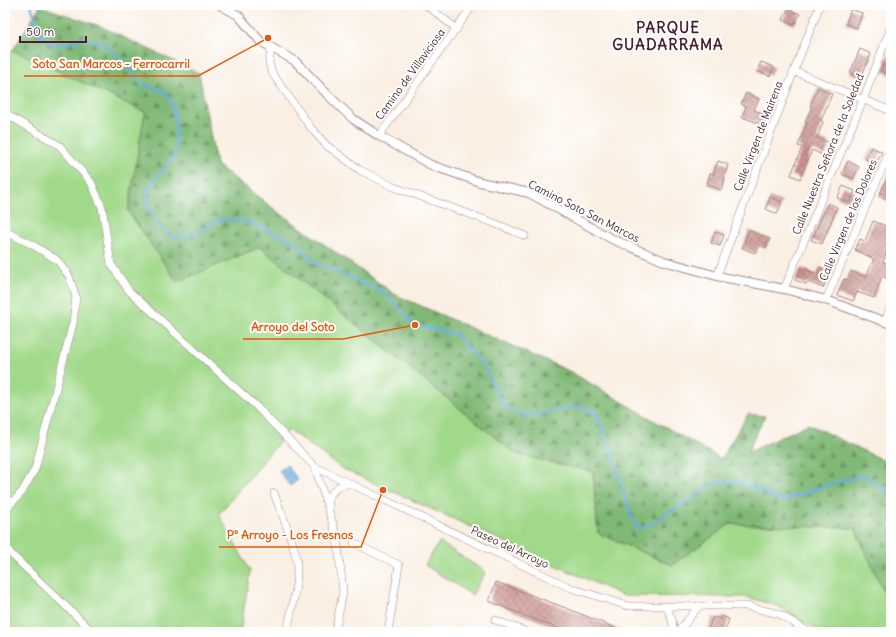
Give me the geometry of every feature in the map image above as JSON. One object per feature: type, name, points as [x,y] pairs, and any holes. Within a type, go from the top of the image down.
[{"type":"street","name":"Camino Soto San Marcos","points":[[220,5],[238,15],[260,41],[295,61],[353,118],[379,136],[431,165],[480,182],[529,193],[612,239],[664,261],[717,276],[784,289],[826,300],[888,323]]},
{"type":"street","points":[[426,5],[456,29]]},
{"type":"street","name":"Camino de Villaviciosa","points":[[379,136],[473,5]]},
{"type":"street","name":"Calle Virgen de Mairena","points":[[717,276],[820,5]]},
{"type":"street","name":"Calle Nuestra Señora de la Soledad","points":[[784,289],[863,100],[891,27]]},
{"type":"street","points":[[271,48],[269,63],[272,73],[311,128],[334,152],[360,170],[394,188],[494,223],[525,236]]},
{"type":"street","points":[[794,71],[891,111]]},
{"type":"street","name":"Paseo del Arroyo","points":[[5,114],[11,116],[60,146],[91,182],[102,207],[110,264],[129,291],[256,407],[315,467],[571,588],[628,606],[746,606],[779,614],[809,632]]},
{"type":"street","name":"Calle Virgen de los Dolores","points":[[826,300],[891,148]]},
{"type":"street","points":[[5,232],[31,244],[57,260],[69,276],[76,297],[73,323],[34,469],[22,492],[5,510]]},
{"type":"street","points":[[888,323],[891,305]]},
{"type":"street","points":[[315,467],[337,537],[343,592],[335,632]]},
{"type":"street","points":[[330,516],[328,498],[335,489],[343,484],[352,484]]},
{"type":"street","points":[[274,493],[294,548],[297,563],[296,581],[287,632]]},
{"type":"street","points":[[354,543],[399,564],[388,632]]},
{"type":"street","points":[[5,545],[11,554],[94,632]]},
{"type":"street","points":[[678,632],[699,606]]},
{"type":"street","points":[[667,607],[672,620],[674,632]]},
{"type":"street","points":[[495,620],[527,632]]},
{"type":"street","points":[[789,620],[800,632]]},
{"type":"green space","points":[[40,6],[100,26],[199,73],[216,164],[274,209],[396,295],[569,371],[721,459],[748,414],[765,416],[747,453],[808,424],[891,464],[891,608],[855,528],[730,524],[672,565],[598,533],[593,472],[516,454],[260,247],[177,282],[128,211],[145,112],[13,50]]},
{"type":"green space","points":[[13,50],[145,112],[128,211],[177,281],[260,247],[516,454],[593,472],[598,533],[672,565],[730,524],[855,528],[891,608],[891,632],[821,632],[778,606],[747,597],[624,596],[343,469],[289,430],[219,514],[250,571],[240,632],[5,632],[5,52]]},
{"type":"green space","points":[[439,542],[486,572],[472,595],[425,565]]},
{"type":"water","points":[[287,465],[298,480],[290,486],[279,471]]},
{"type":"building","points":[[788,9],[800,14],[794,25],[783,20]]},
{"type":"building","points":[[851,9],[862,13],[857,28],[846,24]]},
{"type":"building","points":[[860,49],[871,54],[861,77],[850,73]]},
{"type":"building","points":[[886,58],[891,60],[891,75],[881,71]]},
{"type":"building","points":[[761,62],[774,67],[770,76],[757,71]]},
{"type":"building","points":[[818,87],[832,94],[821,120],[823,122],[817,138],[830,143],[825,156],[812,150],[800,179],[791,175],[802,147],[798,146],[807,123],[805,122],[812,107],[810,106]]},
{"type":"building","points":[[746,93],[759,99],[754,110],[768,116],[764,125],[742,117],[746,106],[741,104]]},
{"type":"building","points":[[871,147],[882,152],[876,164],[865,159]]},
{"type":"building","points":[[718,161],[728,165],[721,190],[707,184],[710,173],[713,174]]},
{"type":"building","points":[[848,161],[859,167],[853,179],[842,174]]},
{"type":"building","points":[[891,168],[891,201],[879,196]]},
{"type":"building","points":[[843,186],[855,191],[850,203],[837,198]]},
{"type":"building","points":[[770,197],[782,202],[777,214],[766,209]]},
{"type":"building","points":[[828,203],[837,207],[822,244],[811,240]]},
{"type":"building","points":[[873,221],[886,226],[885,228],[891,231],[891,241],[883,262],[891,265],[891,272],[888,279],[882,276],[874,298],[857,292],[853,301],[837,295],[844,279],[847,280],[851,271],[866,277],[874,259],[855,250],[860,239],[865,241]]},
{"type":"building","points":[[749,230],[770,239],[766,248],[759,245],[755,253],[742,248]]},
{"type":"building","points":[[715,232],[724,235],[720,246],[711,243]]},
{"type":"building","points":[[820,267],[830,272],[823,288],[808,282],[806,284],[795,280],[801,268],[817,274]]},
{"type":"building","points":[[496,582],[625,632],[568,632],[518,613],[489,601]]},
{"type":"building","points":[[722,616],[729,619],[725,632],[707,632],[713,617],[721,619]]},
{"type":"waterway","points":[[31,5],[42,38],[58,45],[86,38],[108,46],[143,85],[165,92],[172,103],[176,126],[175,155],[149,187],[146,204],[157,225],[172,237],[197,234],[219,219],[244,221],[292,240],[315,263],[383,291],[415,325],[455,334],[482,364],[506,409],[529,416],[581,406],[596,413],[610,446],[628,507],[636,528],[648,526],[718,481],[742,482],[782,501],[823,486],[864,475],[891,495]]},
{"type":"place","name":"Soto San Marcos - Ferrocarril","points":[[268,38]]},
{"type":"place","name":"Arroyo del Soto","points":[[415,325]]},
{"type":"place","name":"Pº Arroyo - Los Fresnos","points":[[383,490]]},
{"type":"district","name":"PARQUE GUADARRAMA","points":[[668,36]]}]
